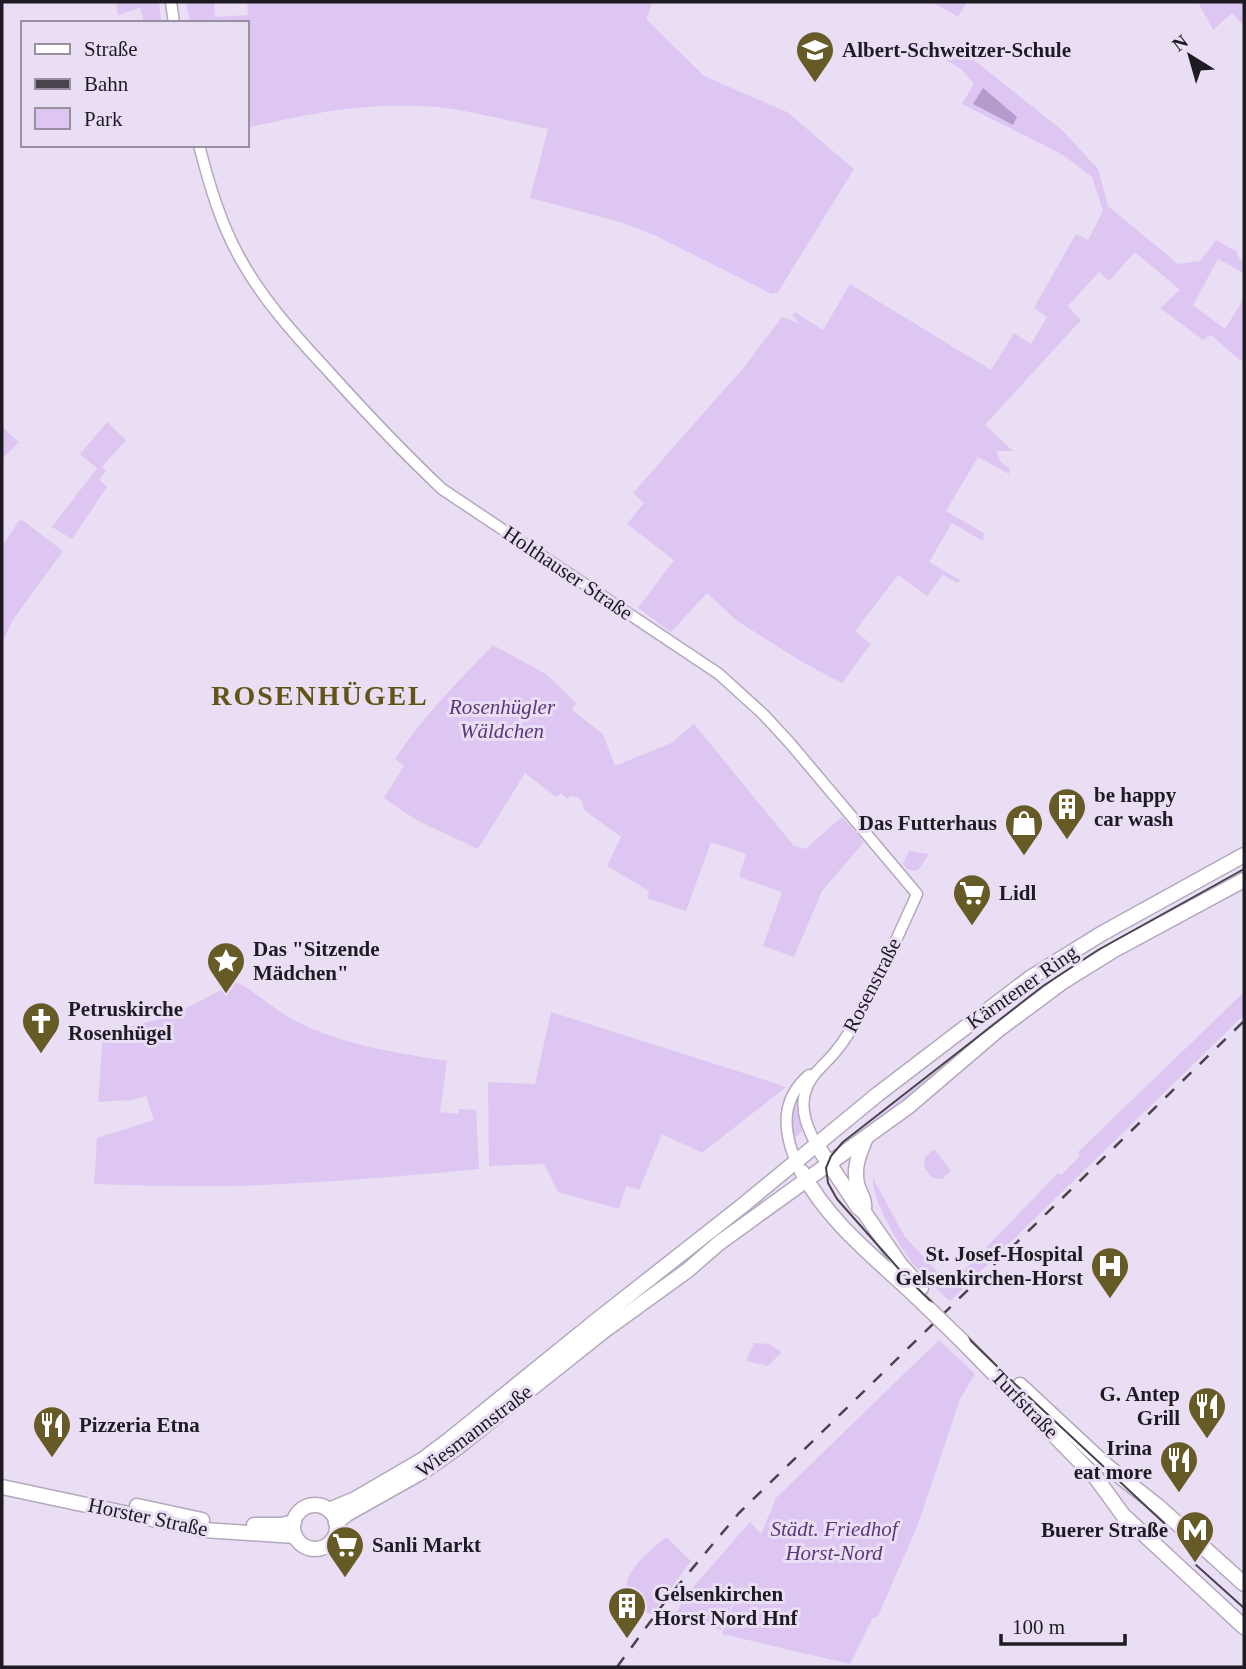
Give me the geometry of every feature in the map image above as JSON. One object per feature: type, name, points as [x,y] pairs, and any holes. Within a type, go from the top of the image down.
[{"type":"main road","name":"Kärntener Ring","points":[[601,1325],[878,1094],[1052,963],[1244,855]]},
{"type":"main road","name":"Kärntener Ring","points":[[601,1325],[658,1293],[719,1243],[866,1139],[909,1107],[998,1030],[1064,981],[1114,950],[1244,880]]},
{"type":"main road","points":[[864,1212],[865,1202],[855,1171],[866,1139]]},
{"type":"main road","points":[[816,1144],[828,1165]]},
{"type":"main road","points":[[796,1161],[806,1179]]},
{"type":"main road","name":"Turfstraße","points":[[828,1165],[932,1305]]},
{"type":"main road","name":"Turfstraße","points":[[806,1179],[822,1205],[849,1236],[932,1305],[1076,1446],[1244,1584]]},
{"type":"main road","name":"Wiesmannstraße","points":[[329,1510],[355,1499],[422,1460],[601,1325]]},
{"type":"main road","name":"Wiesmannstraße","points":[[337,1523],[347,1514],[428,1469],[458,1447],[601,1325]]},
{"type":"main road","name":"Turfstraße","points":[[1076,1446],[1109,1497],[1135,1527],[1244,1628]]},
{"type":"main road","name":"Horster Straße","points":[[2,1479],[229,1525],[281,1525],[294,1529]]},
{"type":"main road","name":"Horster Straße","points":[[2,1487],[204,1530],[294,1529]]},
{"type":"main road","points":[[1109,1497],[1117,1499],[1140,1523],[1149,1525]]},
{"type":"main road","points":[[307,1506],[321,1506],[329,1510],[337,1523],[333,1539],[322,1548],[303,1545],[294,1529],[297,1514],[307,1506]]},
{"type":"street","points":[[172,2],[174,21]]},
{"type":"street","name":"Holthauser Straße","points":[[200,147],[232,242],[265,298],[289,328],[410,459],[442,489],[719,674],[789,742],[917,894]]},
{"type":"street","name":"Rosenstraße","points":[[816,1144],[808,1130],[803,1102],[808,1083],[836,1051],[857,1019],[917,894]]},
{"type":"street","name":"Rosenstraße","points":[[796,1161],[786,1132],[787,1111],[802,1082],[818,1070]]},
{"type":"green space","points":[[116,2],[159,2],[161,21],[143,21],[140,8],[118,15]]},
{"type":"green space","points":[[186,2],[214,2],[215,17],[248,15],[247,2],[653,2],[646,19],[704,76],[787,112],[854,169],[778,292],[772,294],[654,235],[617,221],[530,198],[548,129],[465,111],[413,106],[341,110],[248,128],[248,21],[190,21]]},
{"type":"green space","points":[[932,2],[967,2],[958,17]]},
{"type":"green space","points":[[1198,2],[1244,2],[1244,26],[1232,13],[1213,30]]},
{"type":"green space","points":[[955,45],[1062,130],[1098,169],[1108,206],[1178,264],[1200,261],[1216,240],[1236,251],[1239,259],[1244,262],[1244,273],[1218,259],[1193,305],[1225,329],[1244,298],[1244,362],[1211,335],[1203,340],[1160,308],[1180,290],[1135,252],[1109,281],[1099,272],[1068,306],[1081,320],[985,425],[1013,451],[996,451],[1001,462],[1010,469],[1009,474],[978,457],[946,511],[984,533],[983,541],[952,523],[929,562],[960,580],[958,583],[943,575],[927,596],[898,575],[855,631],[871,644],[842,683],[802,662],[736,620],[707,593],[671,632],[638,608],[674,560],[627,524],[644,503],[633,493],[745,366],[782,317],[799,323],[792,315],[795,312],[823,330],[850,284],[991,370],[1014,333],[1031,344],[1047,317],[1034,308],[1076,234],[1088,240],[1103,211],[1092,177],[1063,155],[962,104],[974,84],[961,69],[944,59]]},
{"type":"green space","points":[[107,422],[126,440],[102,467],[106,471],[99,479],[107,487],[72,539],[52,527],[97,468],[80,454]]},
{"type":"green space","points":[[2,427],[19,442],[2,459]]},
{"type":"green space","points":[[22,520],[63,551],[14,618],[2,643],[2,547]]},
{"type":"green space","name":"Rosenhügler Wäldchen","points":[[493,645],[546,674],[576,703],[572,710],[603,734],[615,766],[671,743],[694,724],[794,846],[805,849],[842,817],[864,842],[822,891],[794,957],[763,946],[782,892],[739,877],[746,854],[711,842],[686,911],[647,898],[649,891],[607,866],[621,837],[583,809],[583,803],[578,797],[571,796],[567,799],[561,793],[556,797],[525,773],[478,849],[416,820],[384,798],[404,766],[395,759],[441,700]]},
{"type":"green space","points":[[909,851],[929,854],[915,871],[907,869],[903,864]]},
{"type":"green space","points":[[1108,949],[898,1109],[841,1146],[1024,1002]]},
{"type":"green space","points":[[236,982],[290,1018],[328,1035],[367,1046],[447,1061],[440,1112],[458,1114],[459,1109],[476,1110],[479,1169],[259,1185],[94,1184],[97,1138],[154,1120],[146,1096],[132,1100],[98,1102],[103,1034],[166,1017]]},
{"type":"green space","points":[[1244,992],[1244,1015],[950,1301],[915,1266],[882,1211],[873,1178],[905,1237],[950,1285],[1058,1173],[1061,1175],[1080,1156],[1078,1152]]},
{"type":"green space","points":[[551,1012],[786,1087],[702,1153],[662,1134],[639,1190],[626,1186],[619,1209],[558,1192],[544,1164],[489,1166],[488,1082],[535,1084]]},
{"type":"green space","points":[[799,1090],[803,1130],[793,1140],[790,1113]]},
{"type":"green space","points":[[934,1149],[951,1171],[942,1179],[932,1178],[924,1167],[925,1157]]},
{"type":"green space","name":"Städt. Friedhof Horst-Nord","points":[[939,1340],[975,1374],[960,1399],[917,1527],[878,1616],[872,1619],[850,1664],[722,1634],[743,1578],[721,1630],[674,1615],[695,1585],[750,1522],[761,1534],[776,1498]]},
{"type":"green space","points":[[754,1343],[769,1344],[782,1352],[768,1366],[746,1361]]},
{"type":"green space","points":[[666,1537],[691,1561],[652,1614],[622,1609],[629,1576]]},
{"type":"shaded area","points":[[983,88],[1017,117],[1013,125],[973,104]]},
{"type":"tram line","points":[[1164,1523],[1015,1384],[905,1276],[837,1199],[828,1183],[826,1168],[831,1156],[843,1142],[1043,986],[1098,950],[1244,869]]},
{"type":"tram line","points":[[1195,1564],[1244,1608]]},
{"type":"railway","points":[[617,1667],[670,1595],[739,1513],[1244,1021]]},
{"type":"place","name":"Albert-Schweitzer-Schule","points":[[815,84]]},
{"type":"place","name":"be happy car wash","points":[[1067,841]]},
{"type":"place","name":"Das Futterhaus","points":[[1024,857]]},
{"type":"place","name":"Lidl","points":[[972,927]]},
{"type":"place","name":"Das \"Sitzende Mädchen\"","points":[[226,995]]},
{"type":"place","name":"Petruskirche Rosenhügel","points":[[41,1055]]},
{"type":"place","name":"St. Josef-Hospital Gelsenkirchen-Horst","points":[[1110,1300]]},
{"type":"place","name":"G. Antep Grill","points":[[1207,1440]]},
{"type":"place","name":"Pizzeria Etna","points":[[52,1459]]},
{"type":"place","name":"Irina eat more","points":[[1179,1494]]},
{"type":"place","name":"Buerer Straße","points":[[1195,1564]]},
{"type":"place","name":"Sanli Markt","points":[[345,1579]]},
{"type":"place","name":"Gelsenkirchen Horst Nord Hnf","points":[[627,1640]]},
{"type":"district","name":"ROSENHÜGEL","points":[[320,695]]}]
